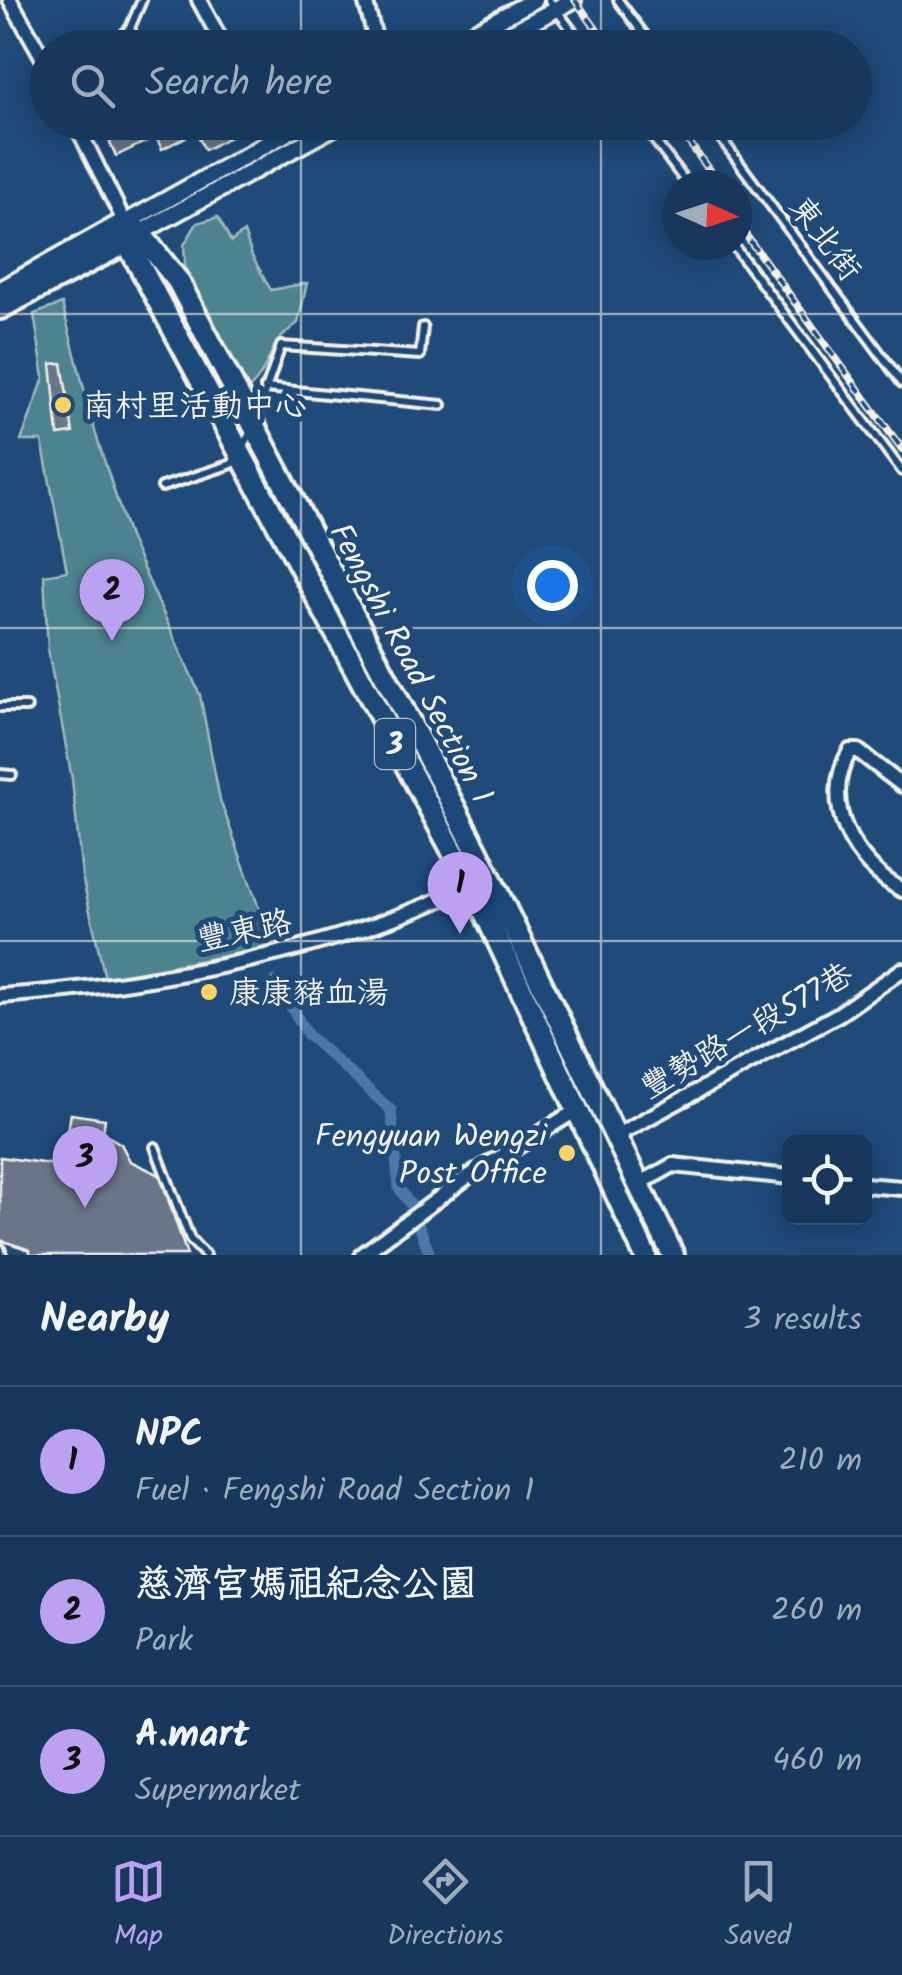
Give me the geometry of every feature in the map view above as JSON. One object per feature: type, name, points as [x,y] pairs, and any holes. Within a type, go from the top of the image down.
[{"type":"main road","points":[[0,293],[130,232]]},
{"type":"main road","points":[[0,308],[130,232]]},
{"type":"main road","name":"Fengshi Road Section 1","points":[[130,232],[178,281],[254,426],[480,882],[576,1110],[645,1255]]},
{"type":"main road","name":"Fengshi Road Section 1","points":[[130,232],[241,450],[617,1135],[673,1255]]},
{"type":"street","points":[[10,0],[30,35]]},
{"type":"street","points":[[199,0],[215,30]]},
{"type":"street","points":[[366,0],[374,30]]},
{"type":"street","points":[[478,30],[534,0]]},
{"type":"street","points":[[511,30],[552,4],[574,0]]},
{"type":"street","name":"Fengshi Road Section 1","points":[[84,140],[130,232]]},
{"type":"street","points":[[130,232],[274,140]]},
{"type":"street","points":[[130,232],[308,140]]},
{"type":"street","points":[[902,785],[866,756],[850,751],[841,766],[837,798],[840,816],[862,857],[902,890]]},
{"type":"street","name":"豐東路","points":[[0,996],[64,992],[287,950],[480,882]]},
{"type":"street","name":"豐勢路一段577巷","points":[[617,1135],[839,1014],[902,970]]},
{"type":"street","points":[[362,1255],[466,1178],[576,1110]]},
{"type":"street","points":[[638,1184],[673,1165],[782,1176]]},
{"type":"street","points":[[872,1186],[902,1188]]},
{"type":"lane","points":[[130,28],[142,0]]},
{"type":"lane","points":[[618,0],[640,30]]},
{"type":"lane","points":[[552,4],[572,30]]},
{"type":"lane","points":[[654,140],[677,170]]},
{"type":"lane","name":"東北街","points":[[722,140],[902,383]]},
{"type":"lane","points":[[743,260],[902,472]]},
{"type":"lane","points":[[162,487],[232,464],[254,426],[281,346],[420,356],[423,327]]},
{"type":"lane","points":[[265,388],[442,405]]},
{"type":"lane","points":[[0,706],[27,707]]},
{"type":"lane","points":[[0,774],[12,774]]},
{"type":"lane","points":[[156,1147],[190,1239],[206,1255]]},
{"type":"lane","points":[[0,1248],[2,1255]]},
{"type":"green space","points":[[218,217],[231,242],[244,232],[271,290],[307,283],[298,323],[278,342],[260,376],[244,393],[186,280],[184,245],[197,223]]},
{"type":"green space","points":[[62,304],[96,435],[129,537],[200,695],[220,800],[273,947],[105,978],[82,876],[72,779],[48,650],[44,575],[67,571],[42,441],[21,441],[44,378],[34,314]]},
{"type":"building","points":[[109,140],[149,140],[116,156]]},
{"type":"building","points":[[157,140],[180,140],[162,149]]},
{"type":"building","points":[[200,140],[224,140],[205,150]]},
{"type":"building","name":"南村里活動中心","points":[[62,363],[73,433],[58,435],[51,364]]},
{"type":"building","points":[[71,1114],[105,1119],[103,1133],[121,1144],[130,1161],[160,1175],[187,1255],[30,1255],[30,1250],[0,1240],[0,1157],[70,1167],[75,1130],[68,1129]]},
{"type":"waterway","points":[[275,981],[308,1035],[391,1110],[399,1188],[412,1207],[430,1255]]},
{"type":"railway","points":[[575,0],[597,30]]},
{"type":"railway","points":[[687,140],[709,170]]},
{"type":"railway","points":[[752,244],[902,449]]},
{"type":"place","name":"南村里活動中心","points":[[63,405]]},
{"type":"place","name":"慈濟宮媽祖紀念公園","points":[[112,641]]},
{"type":"place","name":"NPC","points":[[460,934]]},
{"type":"place","name":"康康豬血湯","points":[[209,992]]},
{"type":"place","name":"Fengyuan Wengzi Post Office","points":[[567,1153]]},
{"type":"place","name":"A.mart","points":[[85,1208]]}]
